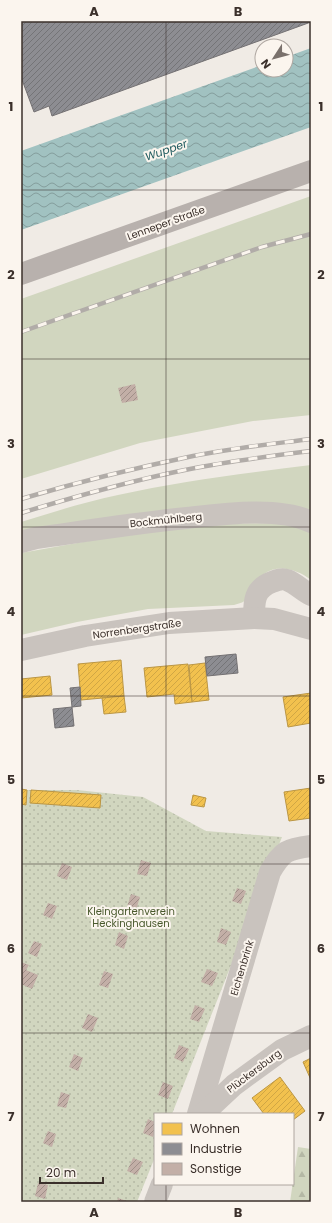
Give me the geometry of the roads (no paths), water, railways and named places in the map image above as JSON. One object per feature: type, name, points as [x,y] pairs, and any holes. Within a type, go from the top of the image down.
[{"type":"main road","name":"Lenneper Straße","points":[[21,274],[311,171]]},
{"type":"street","name":"Bockmühlberg","points":[[21,542],[36,538],[128,524],[245,512],[284,514],[306,519],[311,522]]},
{"type":"street","points":[[254,618],[254,600],[259,590],[265,584],[278,579],[287,580],[311,596]]},
{"type":"street","name":"Norrenbergstraße","points":[[21,650],[85,636],[169,623],[254,618],[274,619],[311,630]]},
{"type":"street","name":"Eichenbrink","points":[[198,1113],[270,872],[279,857],[288,851],[311,846]]},
{"type":"street","name":"Plückersburg","points":[[204,1113],[234,1085],[282,1050],[311,1036]]},
{"type":"street","points":[[156,1202],[162,1185]]},
{"type":"water","name":"Wupper","points":[[311,48],[311,127],[21,230],[21,151],[254,68],[254,78],[294,78],[294,54]]},
{"type":"railway","points":[[21,332],[262,247],[311,234]]},
{"type":"railway","points":[[21,499],[150,465],[193,456],[237,448],[311,439]]},
{"type":"railway","points":[[21,513],[63,500],[169,473],[235,461],[311,451]]},
{"type":"park label","name":"Kleingartenverein Heckinghausen","points":[[131,916]]}]
